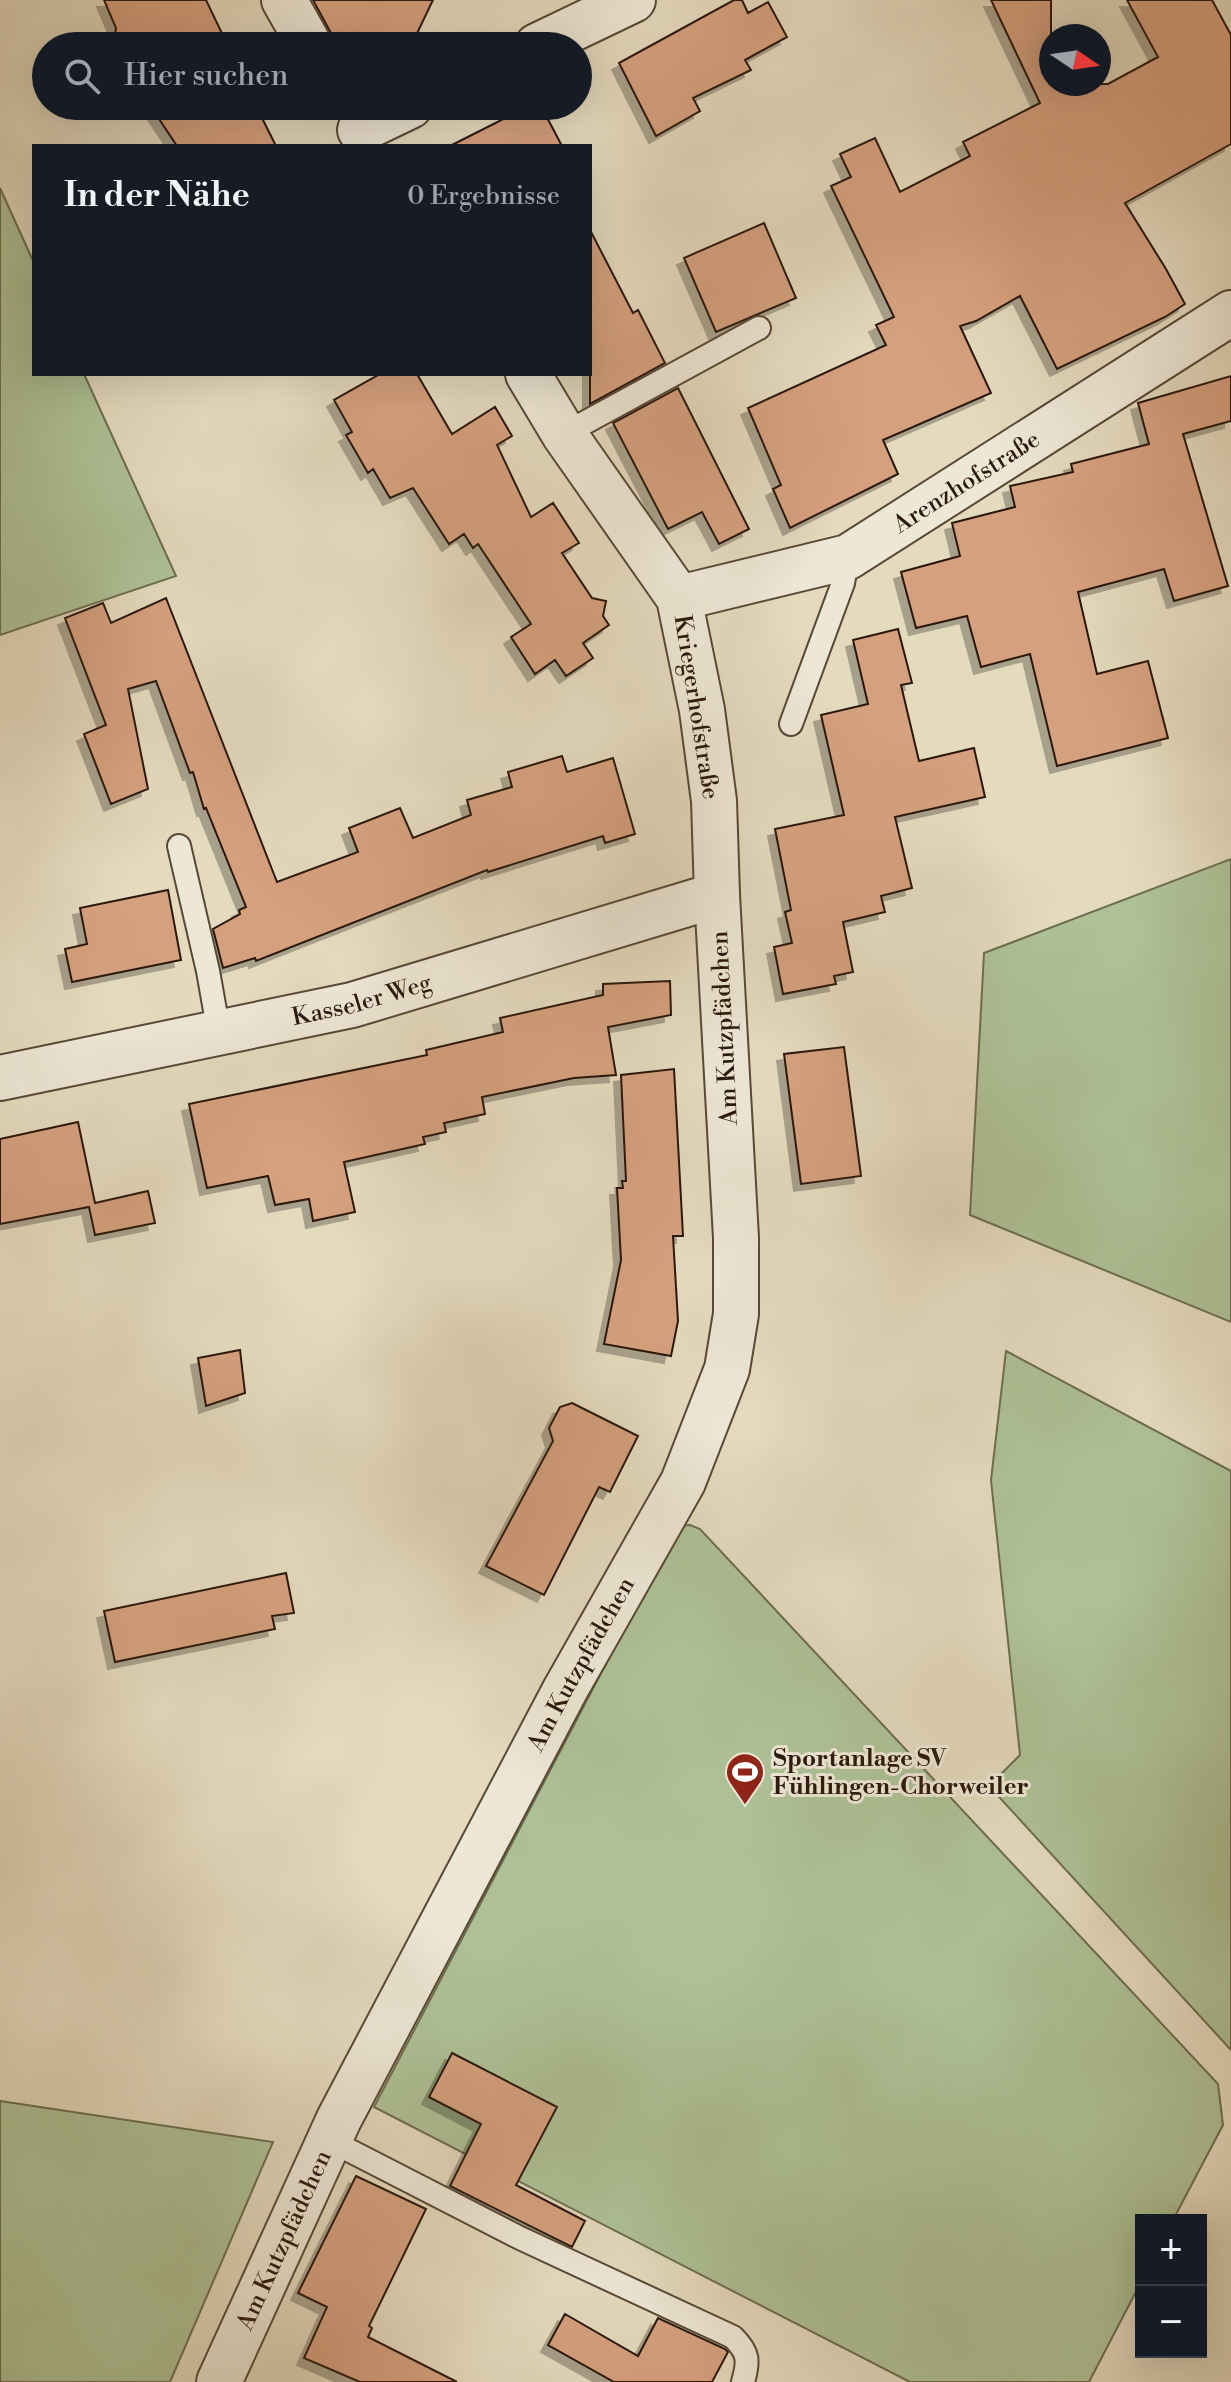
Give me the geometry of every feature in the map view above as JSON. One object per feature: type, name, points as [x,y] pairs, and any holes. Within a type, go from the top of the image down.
[{"type":"street","points":[[284,0],[302,32]]},
{"type":"street","points":[[566,32],[633,0]]},
{"type":"street","name":"Arenzhofstraße","points":[[679,598],[848,557],[1231,313]]},
{"type":"street","name":"Kriegerhofstraße","points":[[529,376],[564,434],[679,598],[702,710],[714,801],[717,895]]},
{"type":"street","name":"Kasseler Weg","points":[[0,1078],[352,1005],[717,895]]},
{"type":"street","name":"Am Kutzpfädchen","points":[[219,2382],[329,2140],[565,1690],[683,1482],[727,1369],[736,1314],[736,1238],[717,895]]},
{"type":"lane","points":[[564,434],[759,328]]},
{"type":"lane","points":[[791,724],[843,583],[848,557]]},
{"type":"lane","points":[[179,846],[219,1033]]},
{"type":"lane","points":[[329,2140],[520,2238],[733,2337],[745,2350],[747,2367],[743,2382]]},
{"type":"green space","points":[[0,188],[32,259],[32,376],[85,376],[176,576],[0,635]]},
{"type":"green space","points":[[1231,859],[1231,1322],[970,1215],[984,953]]},
{"type":"green space","points":[[1006,1351],[1231,1471],[1231,2050],[989,1786],[1020,1755],[991,1480]]},
{"type":"green space","name":"Sportanlage SV Fühlingen-Chorweiler","points":[[690,1525],[700,1529],[1218,2084],[1223,2125],[1176,2214],[1135,2214],[1135,2294],[1089,2382],[910,2382],[374,2107],[678,1526]]},
{"type":"green space","points":[[0,2101],[273,2142],[170,2382],[0,2382]]},
{"type":"building","points":[[104,0],[206,0],[221,32],[115,32]]},
{"type":"building","points":[[313,0],[433,0],[418,32],[330,32]]},
{"type":"building","points":[[734,0],[742,0],[748,13],[768,2],[787,37],[745,60],[751,70],[693,98],[700,111],[656,136],[619,63]]},
{"type":"building","points":[[991,0],[1051,0],[1051,24],[1039,24],[1039,96],[1111,96],[1111,82],[1158,57],[1127,0],[1212,0],[1231,35],[1231,144],[1125,203],[1185,304],[1165,317],[1057,369],[1020,296],[976,321],[960,326],[991,393],[883,440],[898,474],[790,528],[773,489],[781,485],[748,408],[886,345],[876,325],[894,317],[831,186],[851,177],[840,154],[875,138],[900,192],[970,156],[963,142],[1040,103]]},
{"type":"building","points":[[160,120],[263,120],[275,144],[176,144]]},
{"type":"building","points":[[501,120],[548,120],[561,144],[454,144]]},
{"type":"building","points":[[764,223],[796,298],[716,332],[684,258]]},
{"type":"building","points":[[592,234],[633,313],[638,310],[665,363],[590,404]]},
{"type":"building","points":[[376,376],[418,376],[452,434],[495,407],[512,436],[497,445],[531,517],[553,503],[579,543],[562,553],[592,598],[606,601],[603,616],[609,625],[583,643],[593,658],[566,676],[555,660],[535,674],[511,637],[531,624],[478,544],[473,548],[464,534],[449,544],[413,488],[390,498],[373,469],[368,473],[346,435],[352,432],[334,400]]},
{"type":"building","points":[[1231,376],[1231,421],[1183,434],[1228,586],[1174,601],[1164,569],[1078,592],[1097,674],[1148,661],[1168,738],[1057,766],[1030,654],[981,667],[967,616],[916,628],[901,572],[960,556],[952,523],[1015,507],[1010,486],[1073,472],[1071,464],[1149,444],[1138,403]]},
{"type":"building","points":[[678,388],[749,529],[719,544],[702,512],[668,529],[613,423]]},
{"type":"building","points":[[166,598],[277,882],[358,852],[349,828],[400,808],[413,838],[471,815],[467,800],[512,787],[508,772],[562,756],[567,772],[613,758],[635,834],[605,843],[603,836],[487,870],[256,961],[255,958],[223,968],[213,929],[240,914],[239,910],[246,907],[204,809],[193,772],[190,773],[156,681],[128,689],[148,789],[111,804],[84,734],[106,725],[65,618],[103,603],[111,623]]},
{"type":"building","points":[[898,629],[912,683],[901,685],[919,761],[974,748],[985,797],[895,817],[912,888],[881,896],[885,912],[843,922],[853,972],[834,976],[836,984],[783,994],[774,947],[792,943],[785,912],[791,910],[775,829],[844,815],[821,715],[868,704],[853,640]]},
{"type":"building","points":[[168,890],[181,960],[72,982],[65,949],[87,944],[80,908]]},
{"type":"building","points":[[670,981],[671,1015],[608,1027],[616,1075],[574,1078],[482,1097],[485,1114],[444,1123],[446,1132],[423,1137],[425,1144],[344,1162],[355,1212],[313,1221],[309,1199],[275,1205],[268,1176],[207,1188],[189,1104],[427,1055],[426,1050],[503,1032],[500,1018],[603,995],[603,984]]},
{"type":"building","points":[[844,1047],[861,1176],[801,1184],[784,1054]]},
{"type":"building","points":[[674,1069],[683,1236],[673,1236],[678,1321],[671,1356],[604,1344],[621,1260],[617,1188],[623,1188],[622,1181],[626,1181],[621,1075]]},
{"type":"building","points":[[78,1122],[95,1203],[148,1191],[155,1223],[95,1235],[89,1207],[0,1224],[0,1139]]},
{"type":"building","points":[[240,1350],[245,1393],[206,1406],[198,1358]]},
{"type":"building","points":[[572,1403],[638,1436],[610,1492],[599,1487],[544,1595],[486,1566],[553,1441],[549,1428],[560,1407]]},
{"type":"building","points":[[286,1573],[294,1613],[272,1616],[275,1629],[115,1662],[104,1611]]},
{"type":"building","points":[[452,2053],[557,2107],[516,2185],[585,2221],[572,2247],[450,2186],[481,2124],[429,2097]]},
{"type":"building","points":[[356,2176],[426,2209],[369,2326],[372,2328],[368,2337],[457,2382],[360,2382],[304,2358],[327,2307],[298,2293]]},
{"type":"building","points":[[565,2314],[638,2356],[658,2318],[728,2352],[712,2382],[614,2382],[548,2345]]},
{"type":"place","name":"Sportanlage SV Fühlingen-Chorweiler","points":[[745,1806]]}]
